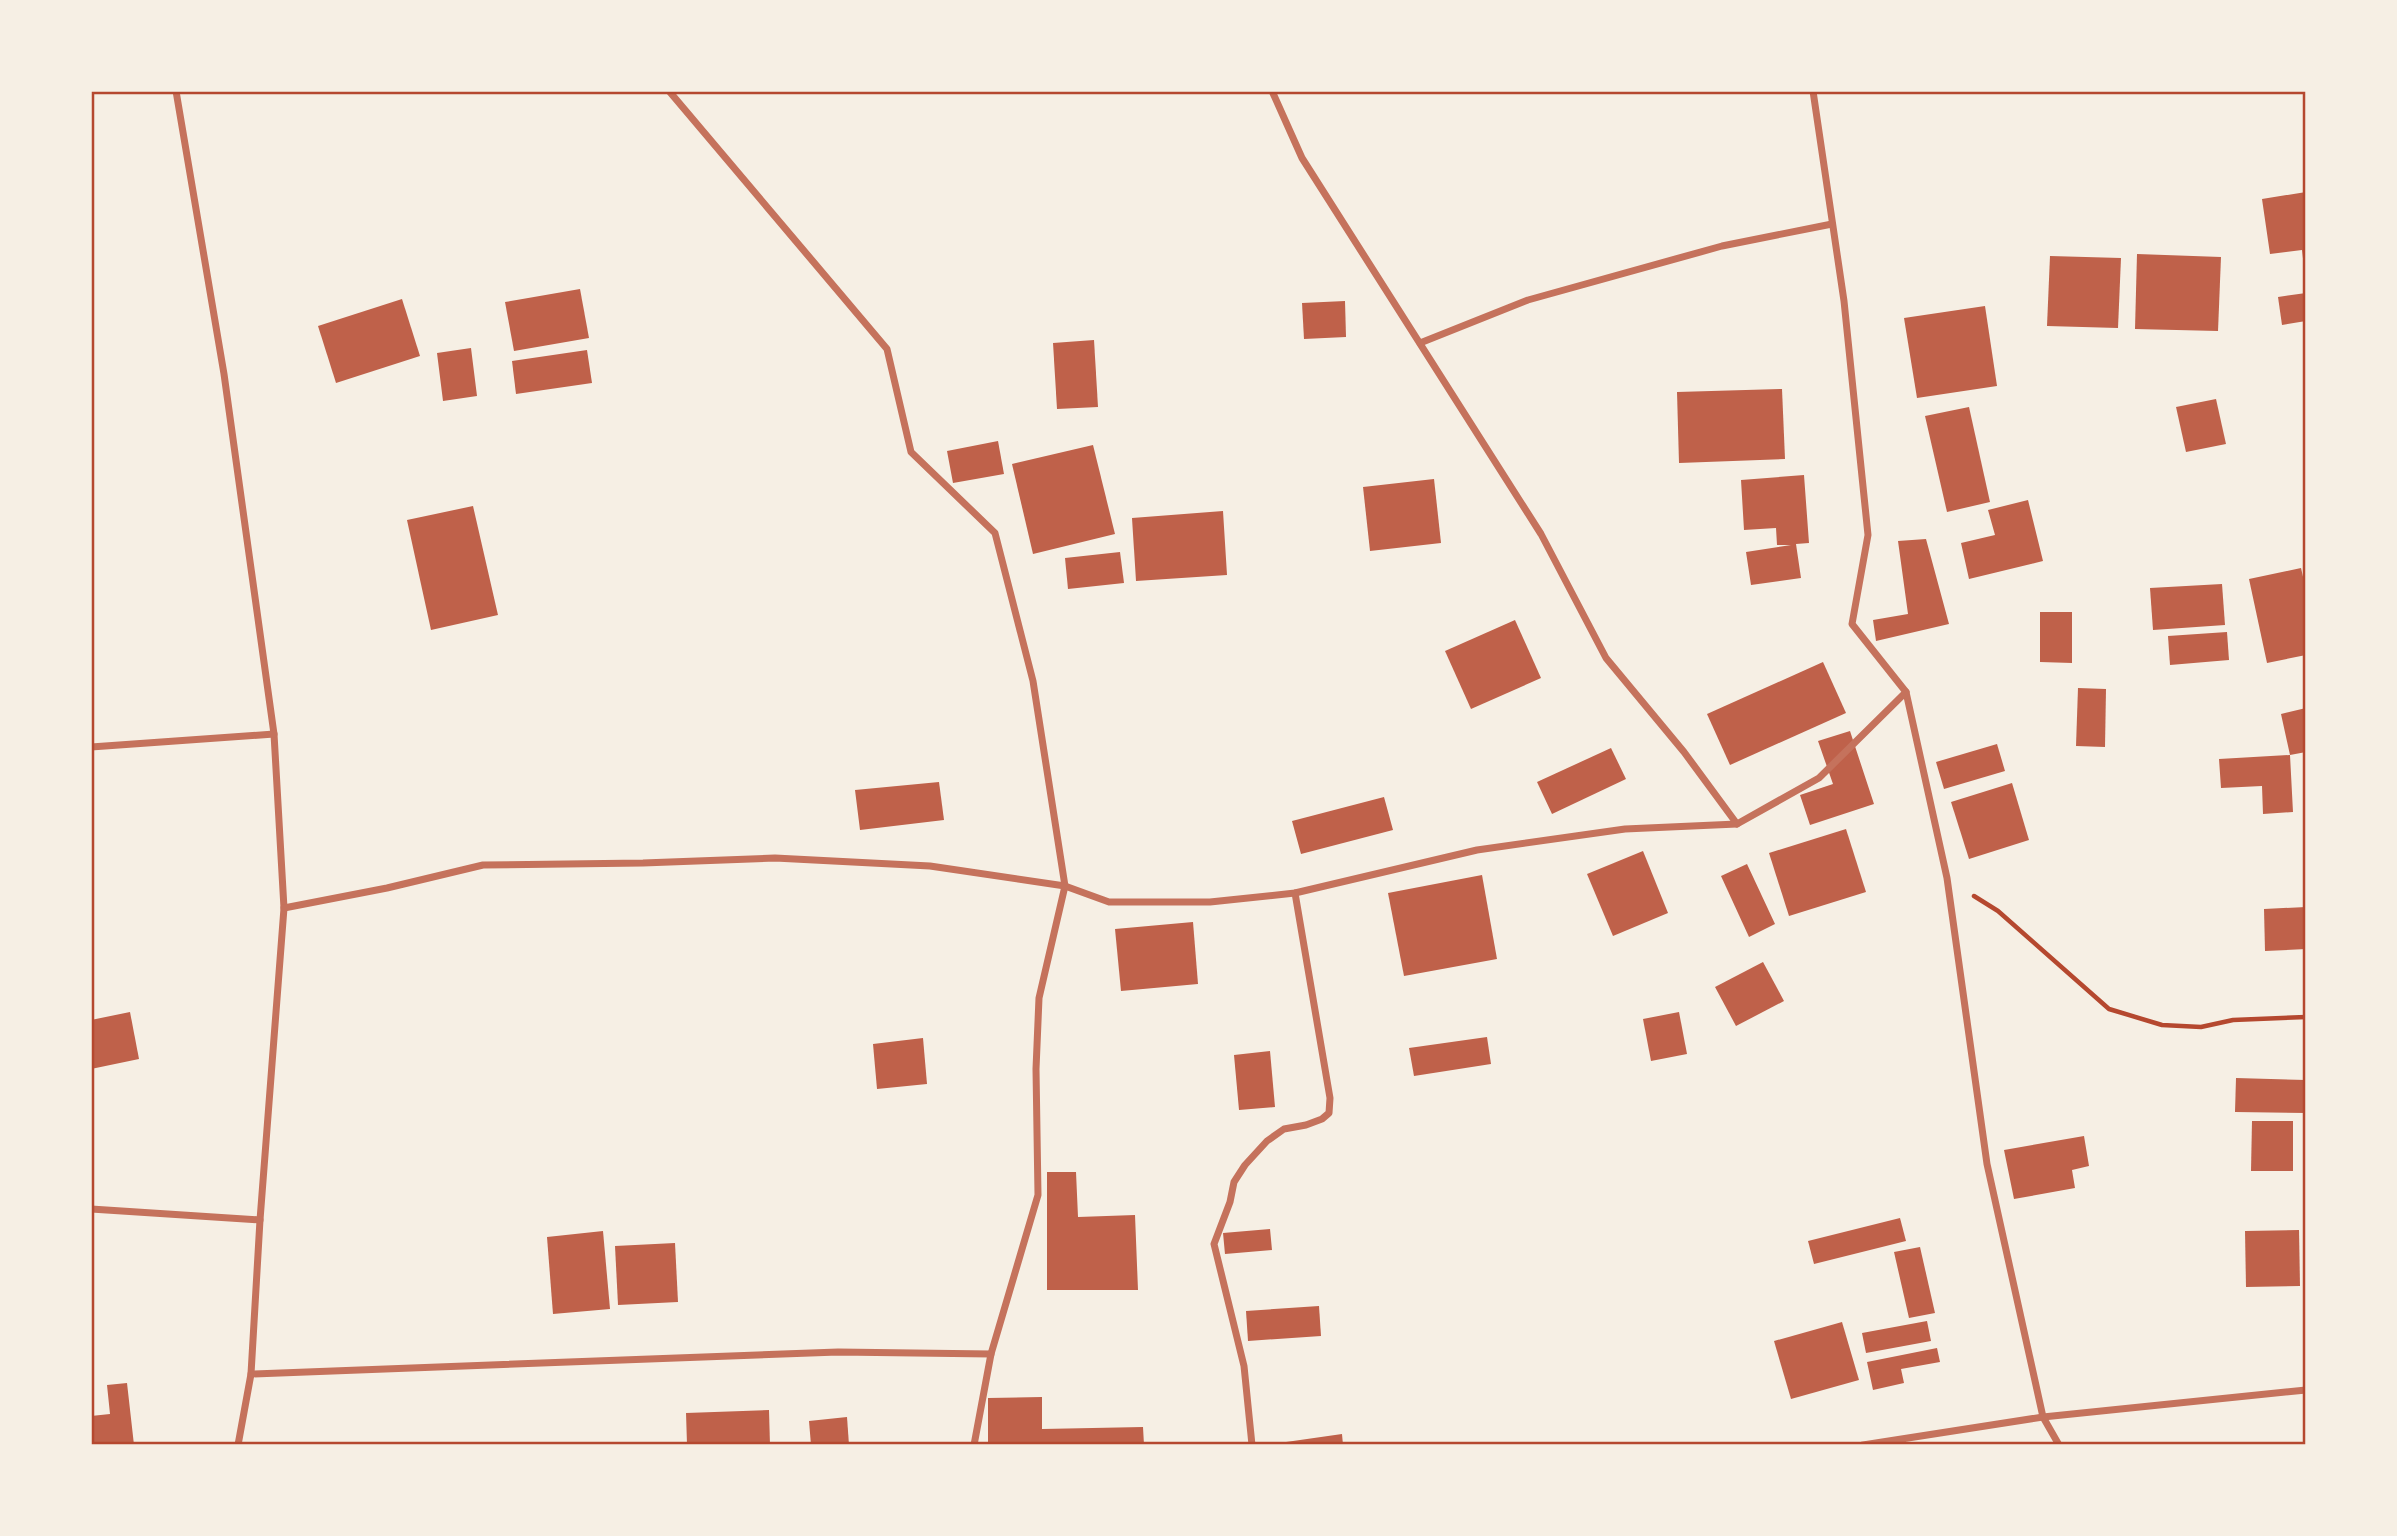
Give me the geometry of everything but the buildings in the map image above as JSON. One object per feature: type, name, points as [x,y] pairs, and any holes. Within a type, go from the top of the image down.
[{"type":"street","points":[[176,91],[224,374],[274,734],[285,908],[260,1220],[251,1374],[238,1445]]},
{"type":"street","points":[[669,91],[887,349],[911,452],[995,533],[1033,681],[1065,886],[1039,999],[1036,1069],[1038,1195],[992,1354],[974,1445]]},
{"type":"street","points":[[1272,91],[1302,158],[1541,534],[1606,658],[1684,752],[1737,824]]},
{"type":"street","points":[[1813,91],[1844,301],[1868,535],[1852,624],[1906,692],[1947,878],[1987,1164],[2043,1417],[2059,1445]]},
{"type":"street","points":[[1420,342],[1528,300],[1722,246],[1832,224]]},
{"type":"street","points":[[285,908],[387,888],[483,865],[775,858],[930,866],[1065,886],[1109,902],[1210,902],[1295,893],[1477,850],[1625,829],[1737,824],[1819,778],[1906,692]]},
{"type":"street","points":[[91,747],[274,734]]},
{"type":"street","points":[[1252,1445],[1244,1366],[1214,1244],[1230,1202],[1234,1182],[1245,1165],[1267,1141],[1284,1129],[1306,1125],[1329,1113],[1330,1098],[1295,893]]},
{"type":"street","points":[[91,1209],[260,1220]]},
{"type":"street","points":[[251,1374],[824,1353],[992,1354]]},
{"type":"street","points":[[1863,1445],[2043,1417],[2306,1390]]},
{"type":"path","points":[[1947,878],[1998,911],[2109,1009],[2162,1025],[2201,1027],[2233,1020],[2306,1017]]}]
